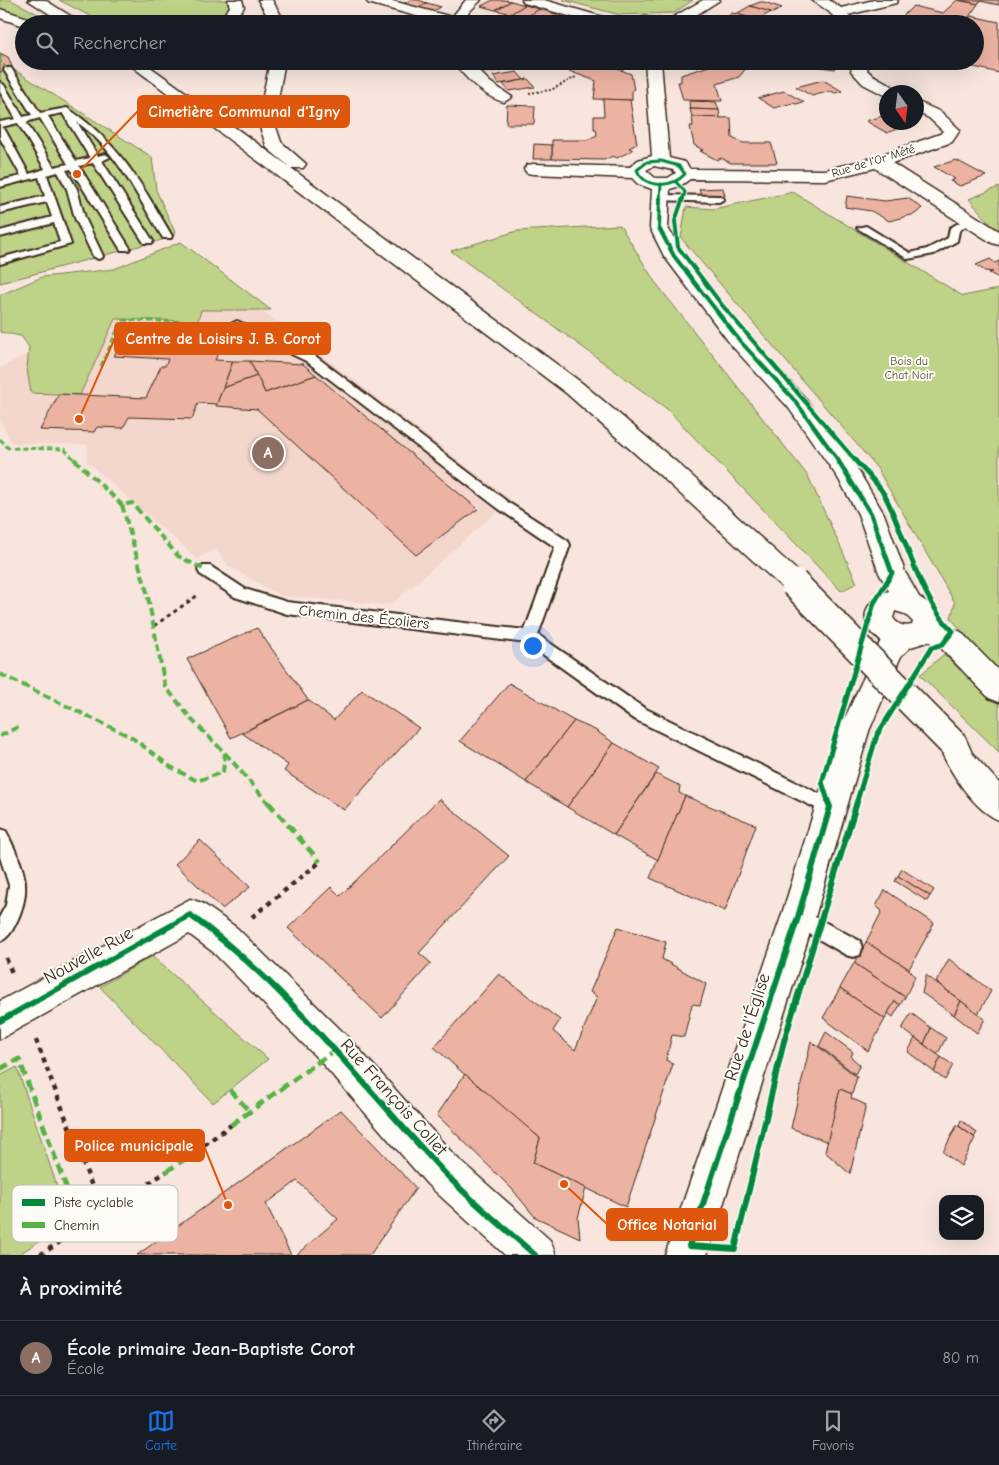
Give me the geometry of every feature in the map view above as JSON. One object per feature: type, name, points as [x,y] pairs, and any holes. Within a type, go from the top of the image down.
[{"type":"street","points":[[35,0],[61,15]]},
{"type":"street","points":[[231,15],[237,7],[235,0]]},
{"type":"street","points":[[265,0],[274,15]]},
{"type":"street","points":[[374,0],[427,15]]},
{"type":"street","points":[[460,15],[474,0]]},
{"type":"street","points":[[529,0],[581,15]]},
{"type":"street","points":[[686,15],[713,0]]},
{"type":"street","points":[[819,0],[839,15]]},
{"type":"street","points":[[851,15],[892,0]]},
{"type":"street","points":[[0,12],[15,18]]},
{"type":"street","points":[[144,70],[294,178],[574,388],[672,472],[794,583],[953,744],[976,757],[999,780]]},
{"type":"street","points":[[276,70],[266,121],[273,144],[297,164],[294,178]]},
{"type":"street","points":[[469,70],[484,85],[504,97]]},
{"type":"street","points":[[654,70],[661,161]]},
{"type":"street","points":[[859,70],[868,81],[879,86]]},
{"type":"street","name":"Rue de l'Or Mété","points":[[684,174],[808,176],[844,172],[946,138],[952,130],[935,115],[924,110]]},
{"type":"street","points":[[661,161],[679,166],[684,174],[676,182],[661,191],[642,179],[638,173],[640,166],[646,163],[661,161]]},
{"type":"street","points":[[878,162],[999,238]]},
{"type":"street","points":[[533,170],[638,173]]},
{"type":"street","points":[[661,191],[659,228],[674,256],[740,341],[796,402],[847,473],[872,514],[892,573],[899,603]]},
{"type":"street","points":[[902,636],[927,622],[921,611],[899,603],[879,610],[879,621],[902,636],[951,640],[999,690]]},
{"type":"street","name":"Rue de l'Église","points":[[686,1255],[798,918],[854,731],[902,636]]},
{"type":"street","points":[[953,744],[960,761],[999,806]]},
{"type":"street","name":"Rue François Collet","points":[[190,915],[225,940],[334,1050],[441,1170],[535,1255]]},
{"type":"street","name":"Nouvelle Rue","points":[[12,1014],[190,915]]},
{"type":"lane","points":[[0,75],[9,72],[74,165],[125,248]]},
{"type":"lane","points":[[0,86],[51,171],[72,189],[80,218],[98,256]]},
{"type":"lane","points":[[64,110],[148,241]]},
{"type":"lane","points":[[0,125],[64,110],[94,129],[116,155],[167,236]]},
{"type":"lane","points":[[0,130],[26,177]]},
{"type":"lane","points":[[1,181],[26,177],[116,155]]},
{"type":"lane","points":[[0,261],[66,244],[51,198],[51,171]]},
{"type":"lane","points":[[661,191],[719,199]]},
{"type":"lane","points":[[0,210],[51,198]]},
{"type":"lane","points":[[0,234],[58,219]]},
{"type":"lane","points":[[862,228],[908,256],[930,252],[954,239],[954,230],[969,220]]},
{"type":"lane","points":[[237,324],[310,358],[504,506],[562,545],[530,637],[638,713],[830,807]]},
{"type":"lane","name":"Chemin des Écoliers","points":[[205,570],[240,593],[288,608],[530,637]]},
{"type":"lane","points":[[0,837],[19,880],[14,914],[2,941]]},
{"type":"lane","points":[[798,918],[853,948]]},
{"type":"path","points":[[560,85],[576,77]]},
{"type":"path","points":[[154,626],[219,580]]},
{"type":"path","points":[[225,940],[320,862]]},
{"type":"path","points":[[2,941],[12,1014],[90,1185]]},
{"type":"path","points":[[196,1151],[232,1125]]},
{"type":"path","points":[[146,1185],[166,1172]]},
{"type":"path","points":[[40,1255],[60,1242]]},
{"type":"shaded area","points":[[125,304],[262,310],[513,501],[504,506],[391,605],[281,596],[228,566],[216,549],[197,559],[86,461],[88,445],[11,443],[0,420],[0,368]]},
{"type":"green space","points":[[0,0],[11,0],[40,15],[17,15],[0,9]]},
{"type":"green space","points":[[59,0],[232,0],[233,4],[228,11],[222,15],[88,15]]},
{"type":"green space","points":[[563,0],[693,0],[674,13],[620,15]]},
{"type":"green space","points":[[13,69],[152,157],[156,190],[175,232],[173,237],[0,283],[0,72]]},
{"type":"green space","points":[[999,187],[999,234],[969,199]]},
{"type":"green space","name":"Bois du Chat Noir","points":[[793,192],[963,296],[999,289],[999,752],[920,675],[944,654],[960,670],[983,657],[951,618],[955,603],[877,468],[681,238],[686,207],[713,209]]},
{"type":"green space","points":[[620,225],[655,282],[808,476],[857,583],[841,591],[667,409],[451,251],[517,231]]},
{"type":"green space","points":[[181,242],[271,310],[201,310],[198,321],[115,319],[80,395],[31,393],[27,369],[29,347],[21,336],[0,332],[0,295],[42,277],[114,269]]},
{"type":"green space","points":[[152,956],[268,1059],[213,1103],[100,987]]},
{"type":"green space","points":[[17,1067],[57,1185],[12,1185],[12,1242],[38,1242],[18,1255],[0,1255],[0,1076]]},
{"type":"building","points":[[410,0],[427,3],[417,8],[403,4]]},
{"type":"building","points":[[493,0],[511,1],[495,10],[481,6]]},
{"type":"building","points":[[957,0],[978,4],[970,15],[904,15],[913,6],[943,13]]},
{"type":"building","points":[[960,0],[999,0],[999,5],[980,1],[978,4]]},
{"type":"building","points":[[511,1],[525,5],[511,14],[496,10]]},
{"type":"building","points":[[760,2],[782,8],[773,13],[750,6]]},
{"type":"building","points":[[427,3],[441,7],[431,12],[417,8]]},
{"type":"building","points":[[525,5],[540,9],[530,15],[510,14]]},
{"type":"building","points":[[750,6],[771,12],[766,15],[736,14]]},
{"type":"building","points":[[540,9],[559,15],[529,15]]},
{"type":"building","points":[[984,19],[999,22],[999,73],[984,69]]},
{"type":"building","points":[[0,53],[8,57],[13,69],[0,72]]},
{"type":"building","points":[[481,70],[502,70],[483,73]]},
{"type":"building","points":[[621,70],[631,74],[634,90],[632,90],[632,100],[594,99],[596,81],[569,71]]},
{"type":"building","points":[[697,70],[745,70],[739,77],[717,84],[722,101],[683,100],[678,82],[681,82],[681,75]]},
{"type":"building","points":[[517,72],[524,80],[499,84],[493,76]]},
{"type":"building","points":[[528,79],[535,87],[509,91],[503,84]]},
{"type":"building","points":[[823,80],[842,91],[835,93],[831,91],[812,96],[796,87]]},
{"type":"building","points":[[784,91],[804,102],[774,108],[758,98]]},
{"type":"building","points":[[603,99],[630,100],[637,144],[629,148],[633,150],[617,158],[613,156],[604,160],[552,159],[552,140],[587,140],[597,135],[596,129],[594,129],[594,116],[604,116]]},
{"type":"building","points":[[689,101],[716,102],[719,110],[690,109]]},
{"type":"building","points":[[507,105],[535,106],[534,124],[506,124]]},
{"type":"building","points":[[690,109],[719,110],[720,118],[692,117]]},
{"type":"building","points":[[692,117],[731,118],[732,138],[743,143],[771,143],[777,163],[731,163],[721,158],[717,160],[700,151],[703,150],[694,145],[690,126],[693,126]]},
{"type":"building","points":[[879,117],[879,128],[866,121]]},
{"type":"building","points":[[882,130],[894,130],[887,133]]},
{"type":"building","points":[[534,144],[552,145],[552,159],[533,159]]},
{"type":"building","points":[[956,160],[986,176],[960,186],[950,181],[955,179],[934,167]]},
{"type":"building","points":[[723,188],[725,196],[701,196],[699,189]]},
{"type":"building","points":[[847,196],[885,201],[908,198],[922,208],[915,214],[889,221],[871,211],[845,207]]},
{"type":"building","points":[[990,259],[995,263],[999,261],[999,278],[989,273],[993,272],[985,271],[976,265]]},
{"type":"building","points":[[129,326],[227,330],[215,360],[233,361],[217,404],[198,403],[192,419],[129,417],[123,428],[97,427],[94,432],[40,430],[59,394],[146,398],[161,366],[165,366],[168,359],[114,356]]},
{"type":"building","points":[[233,361],[250,361],[257,376],[223,388]]},
{"type":"building","points":[[250,361],[303,364],[316,375],[265,393]]},
{"type":"building","points":[[316,375],[478,509],[416,555],[257,409],[216,406],[223,388],[257,376],[265,393]]},
{"type":"building","points":[[257,628],[308,700],[231,738],[187,659]]},
{"type":"building","points":[[509,683],[574,721],[526,782],[460,741]]},
{"type":"building","points":[[362,690],[419,728],[344,810],[284,771],[288,765],[242,733],[308,700],[334,720]]},
{"type":"building","points":[[574,721],[595,730],[614,743],[567,807],[526,782]]},
{"type":"building","points":[[614,743],[659,769],[614,835],[567,807]]},
{"type":"building","points":[[656,774],[680,786],[679,793],[685,796],[658,860],[614,835]]},
{"type":"building","points":[[685,796],[756,825],[725,911],[650,878]]},
{"type":"building","points":[[439,799],[509,856],[419,953],[431,963],[382,1018],[288,928],[331,887],[340,896]]},
{"type":"building","points":[[200,840],[250,887],[222,909],[175,864]]},
{"type":"building","points":[[902,869],[934,890],[930,896],[898,876]]},
{"type":"building","points":[[898,876],[930,896],[927,901],[895,881]]},
{"type":"building","points":[[885,890],[934,923],[909,969],[866,942],[882,911],[876,906]]},
{"type":"building","points":[[618,927],[666,942],[662,959],[706,984],[700,1005],[692,1004],[684,1037],[672,1035],[666,1060],[673,1064],[626,1207],[533,1163],[540,1138],[494,1101],[434,1047],[499,974],[560,1020],[553,1031],[575,1050],[597,997],[590,992]]},
{"type":"building","points":[[866,942],[909,969],[915,977],[905,997],[854,963]]},
{"type":"building","points":[[949,959],[991,991],[978,1014],[936,982]]},
{"type":"building","points":[[854,963],[905,997],[900,1005],[895,1001],[885,1019],[840,988]]},
{"type":"building","points":[[926,975],[961,1001],[954,1015],[922,993]]},
{"type":"building","points":[[840,988],[885,1019],[868,1051],[823,1018]]},
{"type":"building","points":[[895,1001],[900,1005],[893,1017],[888,1013]]},
{"type":"building","points":[[961,1001],[985,1019],[977,1033],[954,1015]]},
{"type":"building","points":[[911,1013],[931,1028],[924,1044],[902,1029]]},
{"type":"building","points":[[931,1028],[946,1038],[937,1055],[924,1044]]},
{"type":"building","points":[[826,1032],[853,1052],[851,1057],[860,1065],[855,1074],[819,1046]]},
{"type":"building","points":[[915,1038],[941,1057],[934,1072],[908,1052]]},
{"type":"building","points":[[811,1041],[857,1077],[852,1094],[840,1089],[828,1142],[791,1128]]},
{"type":"building","points":[[941,1057],[953,1065],[945,1080],[934,1072]]},
{"type":"building","points":[[465,1074],[540,1138],[533,1163],[586,1188],[578,1218],[580,1238],[535,1217],[512,1189],[437,1115]]},
{"type":"building","points":[[840,1089],[852,1094],[851,1098],[866,1105],[850,1174],[825,1152]]},
{"type":"building","points":[[341,1110],[416,1188],[370,1255],[296,1255],[338,1219],[297,1181],[266,1204],[291,1255],[137,1255],[155,1242],[178,1242],[178,1226]]},
{"type":"building","points":[[961,1120],[977,1133],[974,1137],[959,1126]]},
{"type":"building","points":[[957,1125],[975,1138],[961,1166],[943,1152]]},
{"type":"marked path","points":[[0,55],[3,57],[0,60],[8,70]]},
{"type":"marked path","points":[[101,366],[122,320],[237,324]]},
{"type":"marked path","points":[[0,439],[8,448],[64,449],[122,505]]},
{"type":"marked path","points":[[0,674],[131,737],[171,767],[197,781],[223,772],[225,753],[192,720],[165,686],[147,592],[122,505],[132,503],[178,556],[205,570]]},
{"type":"marked path","points":[[0,736],[18,727]]},
{"type":"marked path","points":[[225,753],[320,862]]},
{"type":"marked path","points":[[231,1125],[335,1050]]},
{"type":"marked path","points":[[0,1069],[19,1059],[65,1185]]},
{"type":"marked path","points":[[230,1090],[250,1112]]},
{"type":"marked path","points":[[166,1172],[196,1151]]},
{"type":"cycle path","points":[[661,161],[679,166],[685,174],[680,179],[667,184],[651,183],[640,176],[637,170],[641,165],[661,161]]},
{"type":"cycle path","points":[[661,184],[659,228],[674,256],[740,341],[796,402],[847,473],[871,514],[892,573],[874,603],[822,782],[830,807],[798,917],[689,1246],[735,1249],[784,1041],[877,735],[932,647],[942,645],[953,631],[942,621],[915,567],[883,493],[722,305],[678,247],[675,221],[685,192],[676,182]]},
{"type":"cycle path","points":[[0,1021],[190,915],[225,940],[335,1050],[441,1170],[535,1255]]},
{"type":"place","name":"Cimetière Communal d'Igny","points":[[77,174]]},
{"type":"place","name":"Centre de Loisirs J. B. Corot","points":[[79,419]]},
{"type":"place","name":"École primaire Jean-Baptiste Corot","points":[[268,453]]},
{"type":"place","name":"Office Notarial","points":[[564,1184]]},
{"type":"place","name":"Police municipale","points":[[228,1205]]}]
